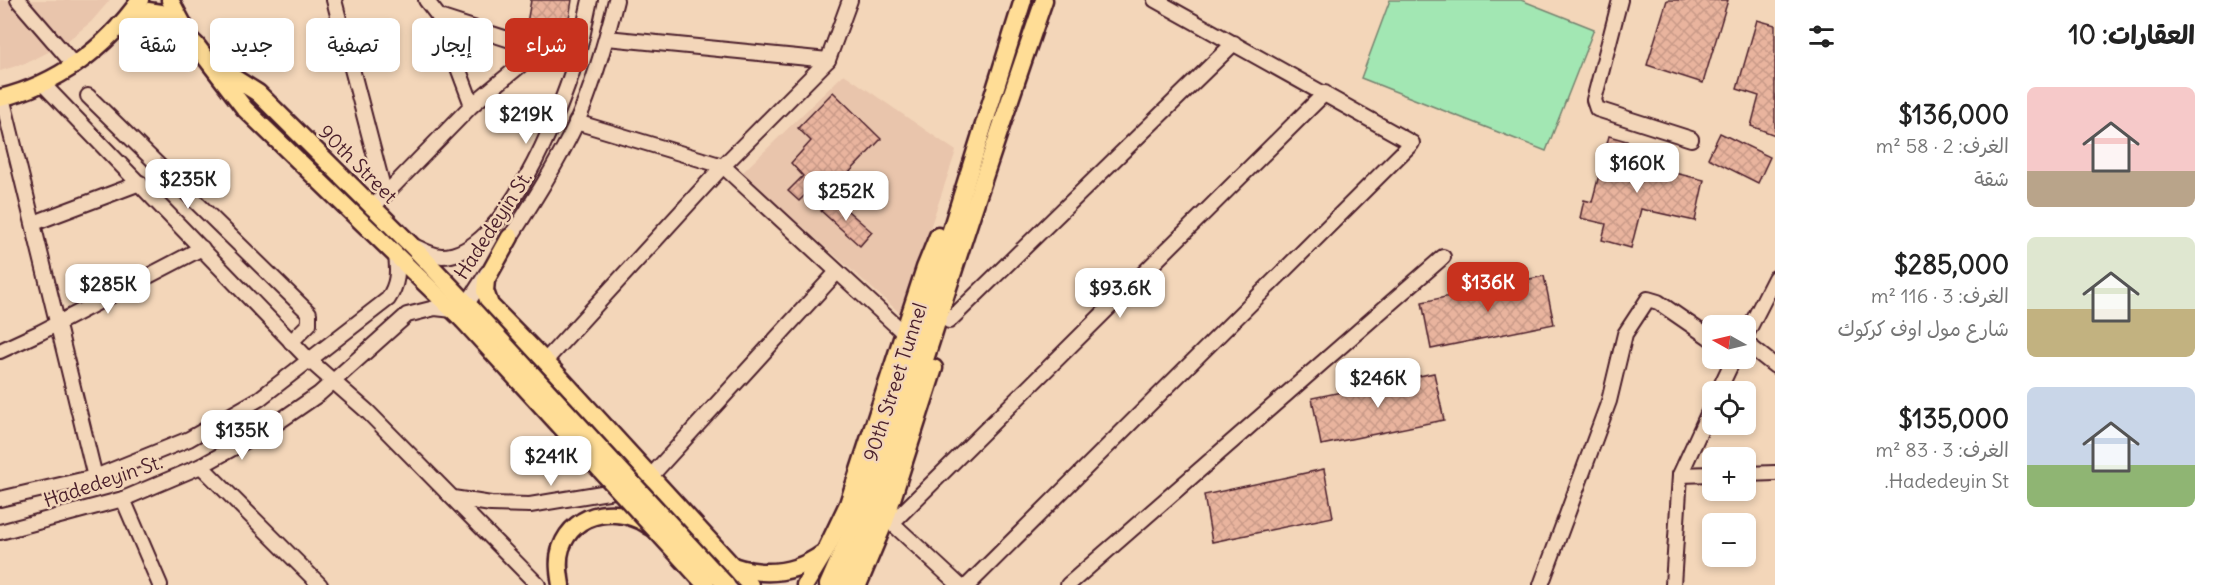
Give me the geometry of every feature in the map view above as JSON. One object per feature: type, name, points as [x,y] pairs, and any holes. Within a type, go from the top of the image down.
[{"type":"main road","points":[[126,18],[140,0]]},
{"type":"main road","name":"90th Street","points":[[170,0],[176,14],[201,51],[245,108],[396,255],[464,311]]},
{"type":"main road","points":[[805,585],[825,552],[857,479],[933,248],[962,190],[1023,0]]},
{"type":"main road","points":[[858,585],[889,522],[967,263],[979,190],[1044,0]]},
{"type":"main road","name":"90th Street","points":[[130,18],[140,13],[155,12],[167,18]]},
{"type":"main road","points":[[1,98],[42,83],[75,66],[95,51],[119,27]]},
{"type":"main road","name":"90th Street","points":[[198,48],[220,69],[258,93],[411,245],[464,311]]},
{"type":"main road","name":"90th Street Tunnel","points":[[828,585],[860,512],[891,422],[962,190]]},
{"type":"main road","name":"90th Street Tunnel","points":[[844,585],[854,565],[889,469],[979,190]]},
{"type":"main road","points":[[510,237],[486,280],[485,291],[490,305],[545,361],[750,585]]},
{"type":"main road","points":[[464,311],[706,585]]},
{"type":"main road","points":[[464,311],[726,585]]},
{"type":"main road","points":[[561,585],[558,568],[561,548],[571,530],[585,519],[598,514],[621,515],[645,523],[658,533]]},
{"type":"main road","points":[[733,566],[757,573],[781,572],[804,565],[825,552]]},
{"type":"street","points":[[18,0],[75,66]]},
{"type":"street","points":[[334,0],[385,195]]},
{"type":"street","points":[[426,0],[439,17],[472,105]]},
{"type":"street","name":"Hadedeyin St.","points":[[586,18],[590,0]]},
{"type":"street","name":"Hadedeyin St.","points":[[0,532],[123,498],[201,466],[271,428],[319,394],[407,315],[435,308],[464,311],[536,200],[576,122],[607,38],[616,0]]},
{"type":"street","points":[[545,361],[723,166],[828,60],[850,0]]},
{"type":"street","points":[[968,585],[1413,143],[1155,0]]},
{"type":"street","points":[[1620,0],[1594,100],[1597,109],[1691,139]]},
{"type":"street","points":[[439,17],[505,39]]},
{"type":"street","points":[[607,38],[828,60]]},
{"type":"street","points":[[949,321],[1234,43]]},
{"type":"street","points":[[372,208],[472,105],[512,72]]},
{"type":"street","name":"Hadedeyin St.","points":[[411,245],[443,256],[455,254],[490,230],[518,193],[541,150],[572,72]]},
{"type":"street","points":[[42,83],[291,342],[368,412],[538,585]]},
{"type":"street","points":[[959,585],[889,522],[1325,93]]},
{"type":"street","points":[[88,96],[309,313],[309,324],[291,342]]},
{"type":"street","points":[[1,98],[34,223],[95,477]]},
{"type":"street","points":[[576,122],[723,166],[904,333]]},
{"type":"street","points":[[34,223],[140,183]]},
{"type":"street","points":[[0,351],[202,248]]},
{"type":"street","name":"Hadedeyin St.","points":[[0,499],[95,477],[189,439],[259,399],[388,299],[394,289],[398,274],[396,255]]},
{"type":"street","points":[[1068,585],[1443,257]]},
{"type":"street","points":[[453,498],[501,505],[549,503],[622,490],[651,476],[837,272]]},
{"type":"street","points":[[1756,315],[1775,278]]},
{"type":"street","points":[[1541,585],[1609,400],[1625,334],[1648,299],[1658,302],[1702,332]]},
{"type":"street","points":[[1756,351],[1775,366]]},
{"type":"street","points":[[1672,585],[1680,475],[1702,427]]},
{"type":"street","points":[[201,466],[320,585]]},
{"type":"street","points":[[1756,474],[1775,473]]},
{"type":"street","points":[[1680,475],[1702,474]]},
{"type":"street","points":[[123,498],[160,585]]},
{"type":"shaded area","points":[[0,0],[110,0],[91,22],[62,45],[29,62],[0,71]]},
{"type":"shaded area","points":[[844,74],[956,151],[901,314],[742,173]]},
{"type":"green space","points":[[1390,0],[1521,0],[1594,29],[1546,151],[1361,78]]},
{"type":"building","points":[[531,0],[572,0],[569,18],[528,18]]},
{"type":"building","points":[[1667,0],[1728,0],[1703,83],[1647,65]]},
{"type":"building","points":[[1757,20],[1775,25],[1775,135],[1751,126],[1759,96],[1737,89]]},
{"type":"building","points":[[833,92],[881,139],[826,197],[814,186],[799,201],[788,191],[803,176],[791,163],[811,141],[798,128]]},
{"type":"building","points":[[1720,133],[1770,157],[1758,183],[1708,158]]},
{"type":"building","points":[[1609,136],[1637,144],[1633,163],[1704,180],[1695,221],[1641,209],[1631,248],[1602,240],[1606,224],[1580,218],[1584,200],[1592,202]]},
{"type":"building","points":[[832,197],[872,232],[860,246],[821,211]]},
{"type":"building","points":[[1544,276],[1554,324],[1431,349],[1422,302]]},
{"type":"building","points":[[1434,373],[1444,420],[1321,445],[1312,398]]},
{"type":"building","points":[[1324,469],[1333,517],[1212,542],[1204,495]]}]
